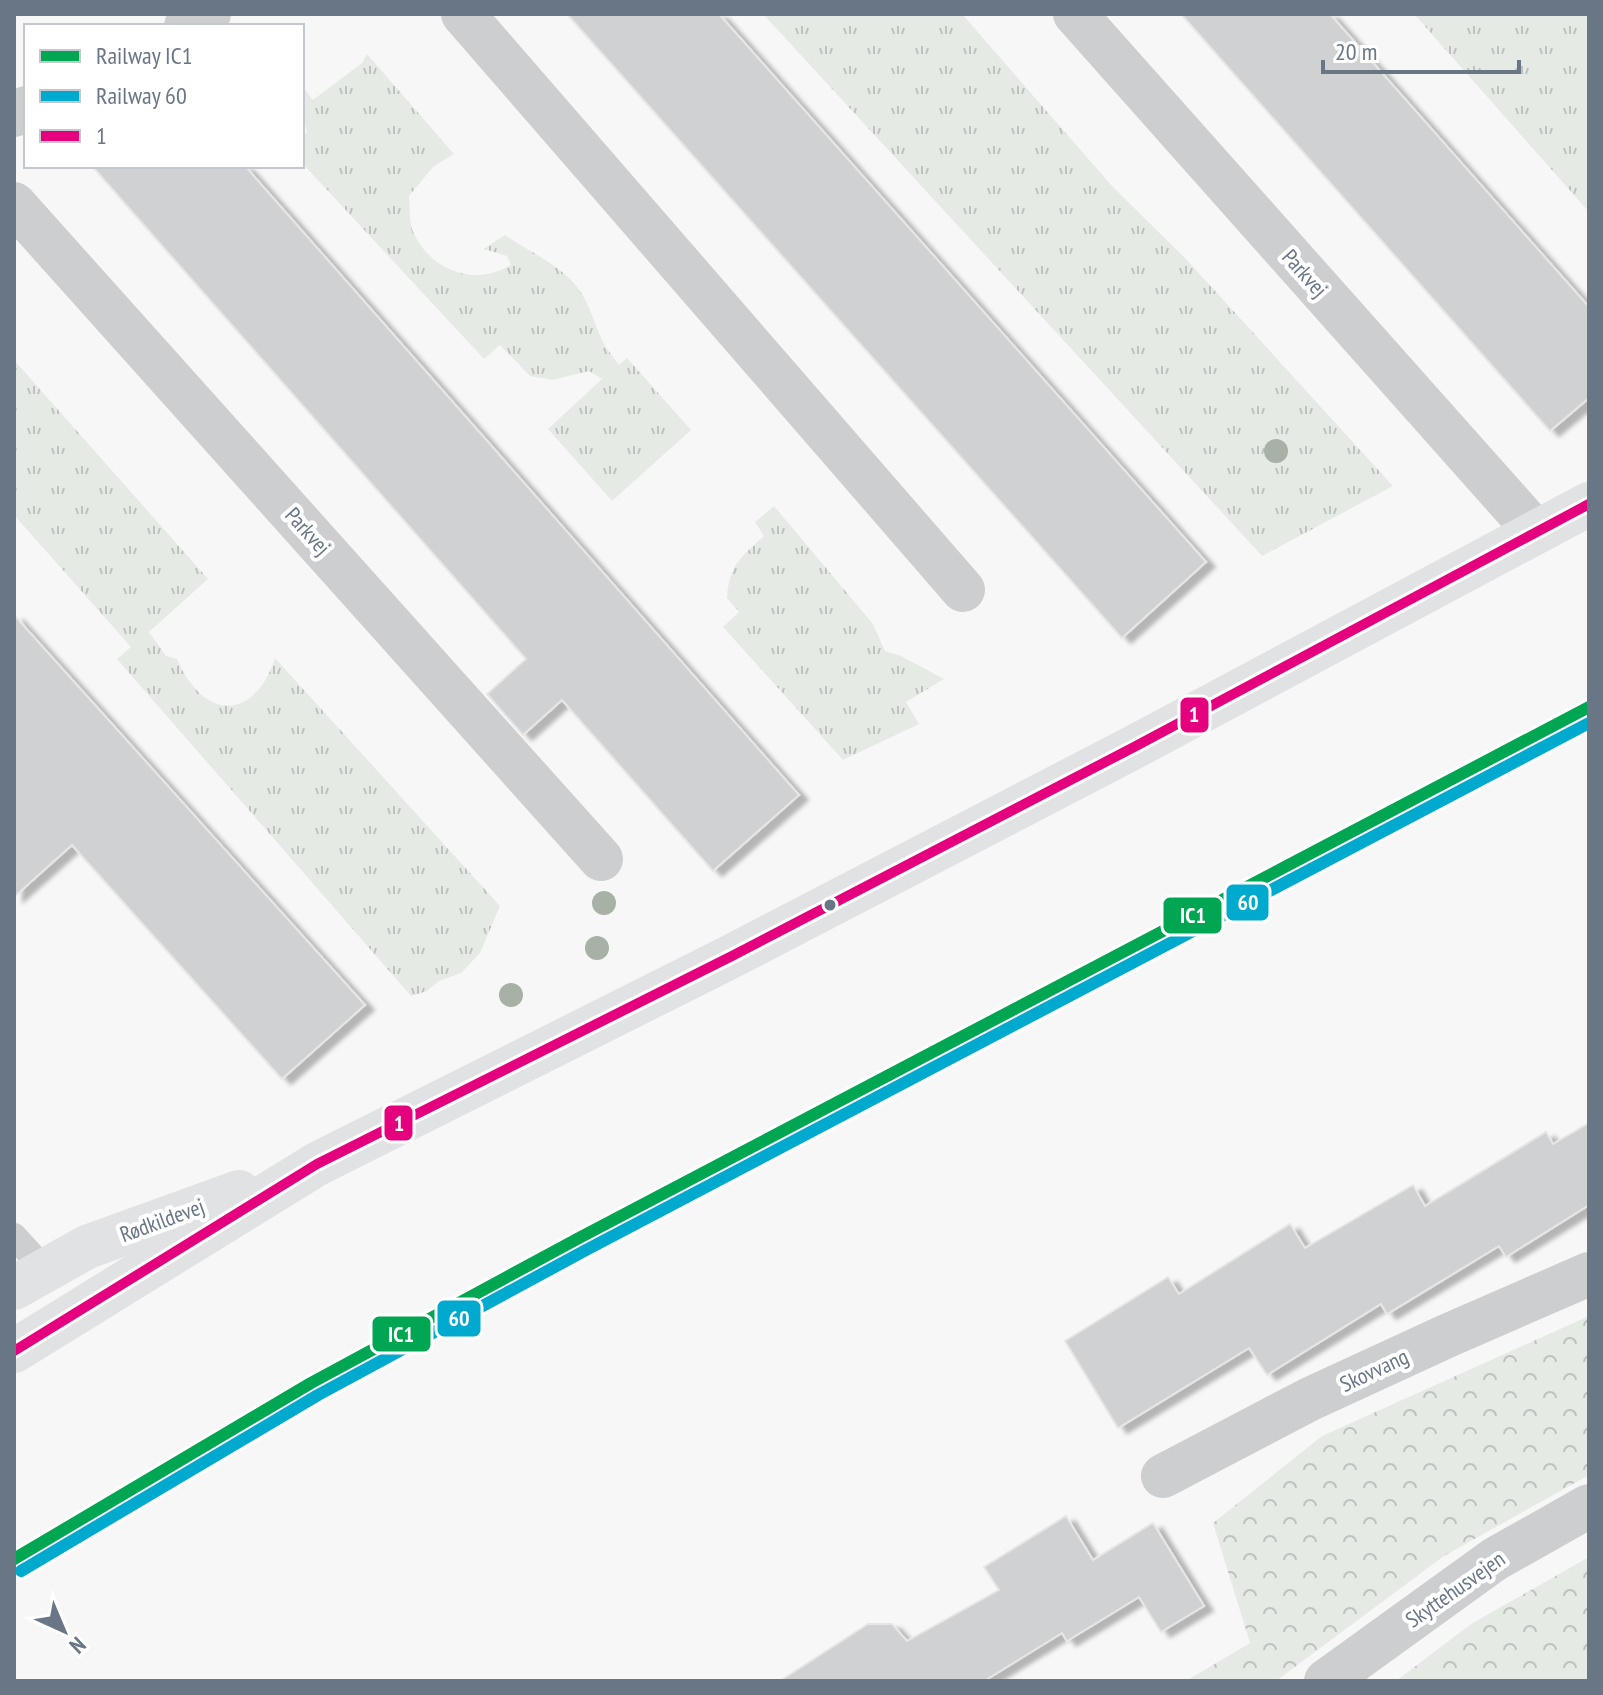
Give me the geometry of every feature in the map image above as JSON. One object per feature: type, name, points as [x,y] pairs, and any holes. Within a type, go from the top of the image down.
[{"type":"street","points":[[190,24],[209,14]]},
{"type":"street","points":[[463,14],[963,590]]},
{"type":"street","name":"Parkvej","points":[[1075,14],[1535,531]]},
{"type":"street","name":"Parkvej","points":[[14,204],[601,859]]},
{"type":"street","name":"Rødkildevej","points":[[14,1351],[317,1164],[732,956],[1136,746],[1589,504]]},
{"type":"street","name":"Rødkildevej","points":[[29,1279],[87,1247],[317,1164]]},
{"type":"street","name":"Skovvang","points":[[1163,1476],[1310,1399],[1589,1274]]},
{"type":"street","name":"Skyttehusvejen","points":[[1326,1681],[1495,1559],[1589,1506]]},
{"type":"lane","points":[[14,1236],[29,1279]]},
{"type":"green space","points":[[763,14],[962,14],[1112,186],[1185,258],[1393,486],[1262,556]]},
{"type":"green space","points":[[1414,14],[1589,14],[1589,212]]},
{"type":"green space","points":[[367,54],[454,154],[433,167],[409,196],[412,230],[422,247],[432,258],[456,272],[483,275],[511,265],[507,256],[484,249],[505,235],[552,264],[582,294],[604,344],[619,365],[627,358],[691,430],[612,501],[548,429],[602,379],[589,371],[552,380],[530,376],[500,345],[484,359],[304,165],[304,134],[307,132],[304,89],[313,100],[362,63]]},
{"type":"green space","points":[[14,360],[208,579],[149,632],[166,656],[177,659],[200,694],[214,703],[228,706],[242,703],[254,694],[266,679],[275,658],[500,906],[480,953],[461,973],[411,996],[117,659],[131,647],[14,515]]},
{"type":"green space","points":[[774,506],[873,624],[885,651],[944,679],[906,702],[919,724],[843,760],[723,627],[739,612],[727,598],[730,577],[743,556],[764,536],[755,522]]},
{"type":"green space","points":[[1589,1316],[1589,1475],[1444,1556],[1276,1681],[1186,1681],[1250,1643],[1213,1523],[1322,1436]]},
{"type":"green space","points":[[1589,1557],[1589,1681],[1396,1681],[1471,1624]]},
{"type":"building","points":[[567,14],[719,14],[1206,562],[1122,638]]},
{"type":"building","points":[[1181,14],[1330,14],[1589,307],[1589,398],[1550,431]]},
{"type":"building","points":[[94,168],[247,168],[799,795],[713,871],[562,700],[523,735],[487,694],[526,659]]},
{"type":"building","points":[[14,615],[365,1005],[282,1079],[72,845],[14,897]]},
{"type":"building","points":[[1589,1123],[1589,1205],[1506,1257],[1499,1246],[1387,1314],[1381,1304],[1267,1375],[1249,1348],[1118,1428],[1065,1341],[1168,1277],[1179,1294],[1290,1224],[1305,1248],[1413,1185],[1425,1206],[1546,1132],[1553,1144]]},
{"type":"building","points":[[1066,1516],[1093,1560],[1153,1523],[1204,1606],[1161,1632],[1139,1597],[1067,1641],[1062,1633],[984,1681],[780,1681],[868,1624],[892,1624],[907,1641],[999,1590],[984,1567]]},
{"type":"rail line","name":"IC1","points":[[14,1559],[311,1383],[579,1238],[1589,707]]},
{"type":"rail line","name":"60","points":[[21,1571],[318,1395],[586,1250],[1589,723]]},
{"type":"transit line","name":"1","points":[[14,1351],[317,1164],[732,956],[1136,746],[1589,504]]}]
